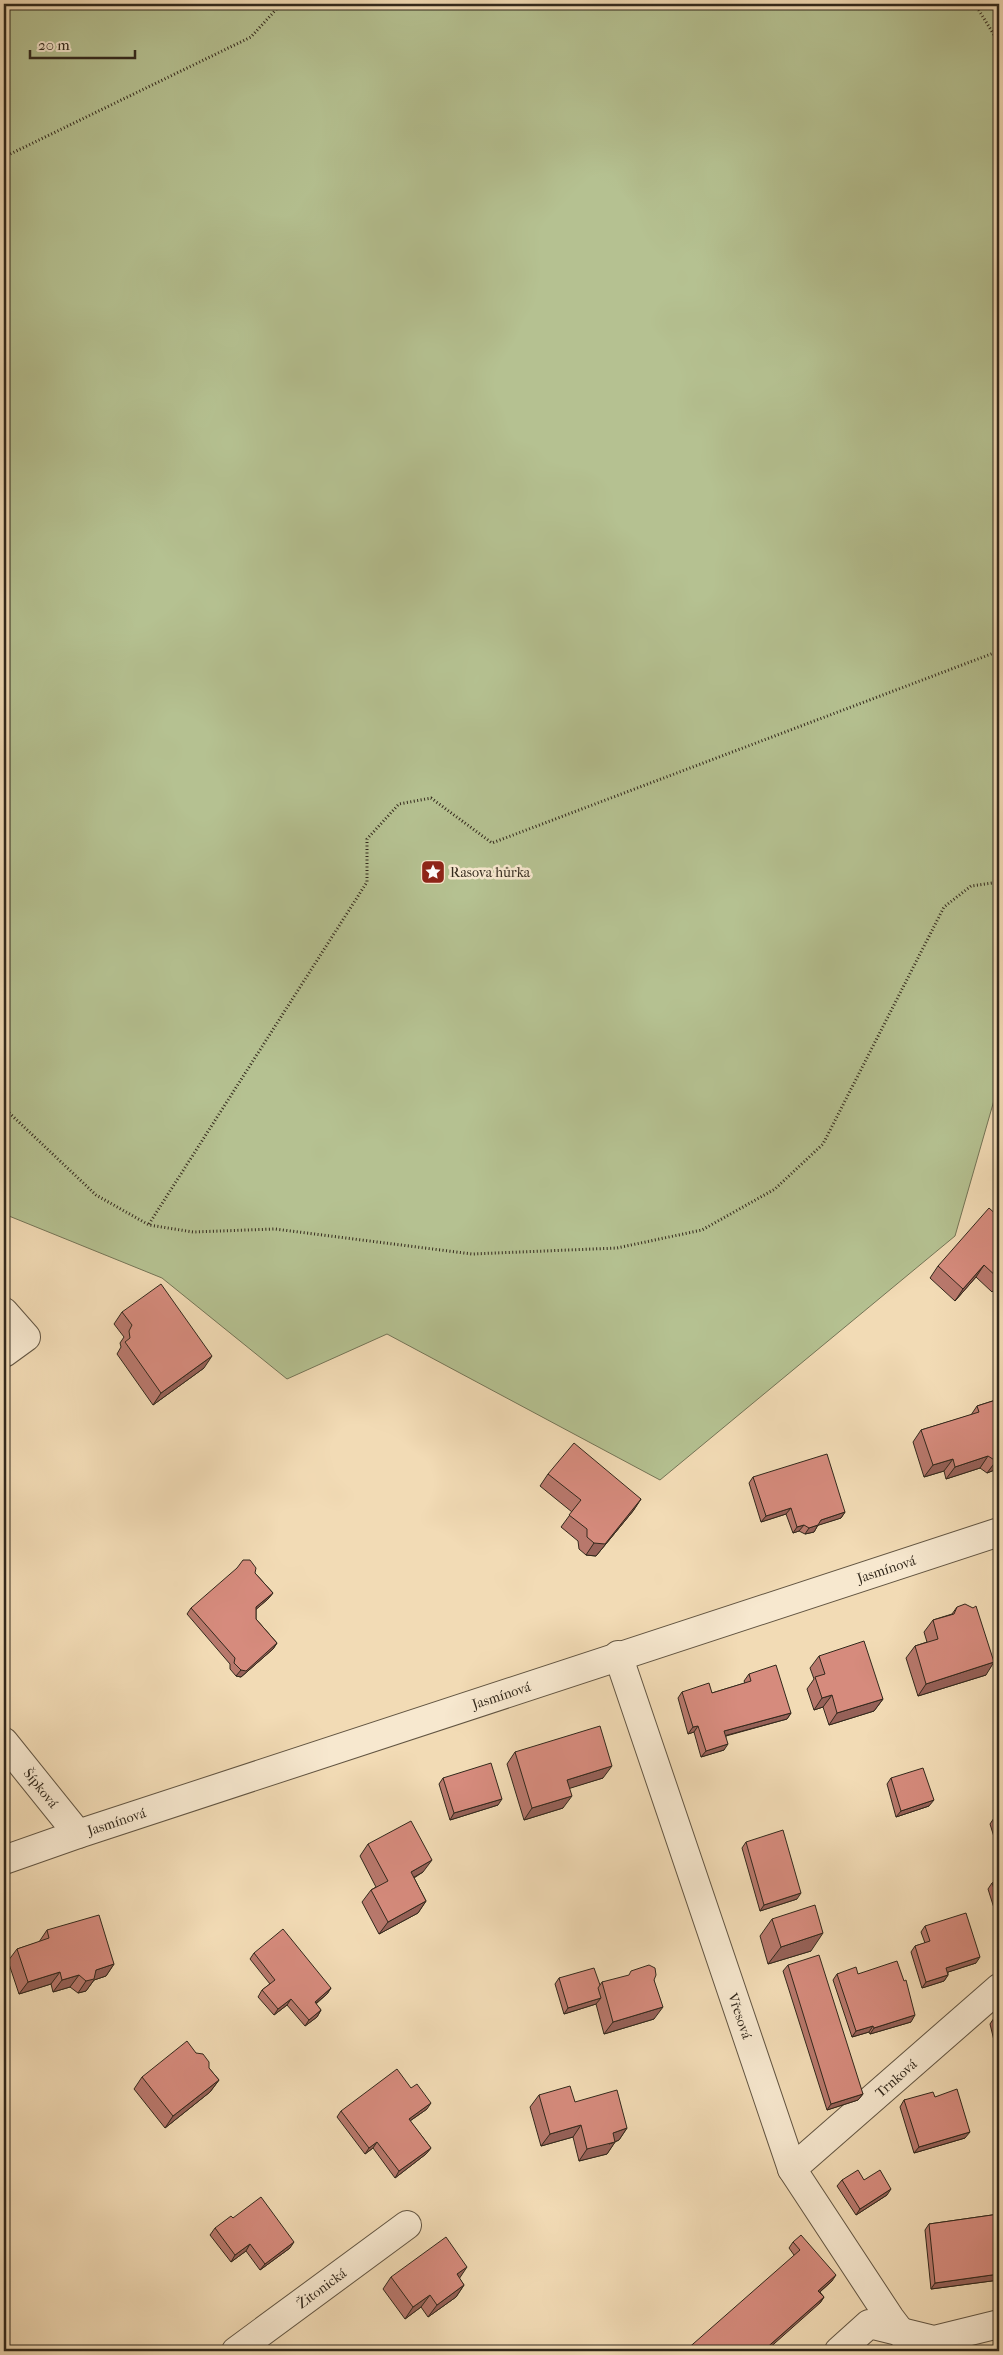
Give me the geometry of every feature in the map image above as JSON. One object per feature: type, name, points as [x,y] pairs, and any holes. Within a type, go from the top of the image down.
[{"type":"street","points":[[4,1312],[26,1337],[4,1353]]},
{"type":"street","name":"Jasmínová","points":[[4,1860],[618,1655],[999,1532]]},
{"type":"street","name":"Vřesová","points":[[618,1655],[792,2169],[909,2342]]},
{"type":"street","name":"Šípková","points":[[4,1742],[78,1834]]},
{"type":"street","name":"Trnková","points":[[792,2169],[999,1988]]},
{"type":"street","name":"Žitonická","points":[[236,2351],[407,2225]]},
{"type":"street","points":[[839,2351],[869,2324],[909,2342],[934,2340],[999,2324]]},
{"type":"path","points":[[4,157],[251,37],[281,4]]},
{"type":"path","points":[[975,4],[999,43]]},
{"type":"path","points":[[149,1225],[367,882],[367,839],[399,804],[431,798],[492,843],[999,652]]},
{"type":"path","points":[[4,1108],[96,1194],[149,1225],[193,1232],[276,1229],[472,1254],[617,1248],[702,1230],[775,1189],[823,1144],[944,907],[970,886],[999,882]]},
{"type":"green space","points":[[4,4],[999,4],[999,1083],[955,1236],[660,1480],[387,1334],[287,1379],[162,1278],[4,1214]]},
{"type":"building","points":[[989,1208],[999,1217],[999,1279],[984,1265],[963,1289],[938,1266]]},
{"type":"building","points":[[161,1284],[212,1356],[161,1393],[125,1342],[130,1338],[129,1331],[132,1325],[122,1312]]},
{"type":"building","points":[[999,1399],[999,1459],[996,1461],[988,1456],[955,1467],[953,1459],[933,1465],[921,1430],[979,1412],[977,1406]]},
{"type":"building","points":[[574,1443],[641,1499],[605,1544],[594,1543],[587,1537],[587,1529],[569,1515],[581,1500],[548,1474]]},
{"type":"building","points":[[827,1454],[845,1512],[821,1520],[818,1525],[809,1528],[804,1525],[797,1527],[791,1508],[766,1516],[753,1477]]},
{"type":"building","points":[[243,1560],[250,1560],[256,1568],[255,1573],[273,1593],[256,1607],[256,1619],[277,1643],[246,1671],[241,1670],[234,1663],[235,1658],[191,1608],[237,1568]]},
{"type":"building","points":[[965,1604],[973,1608],[976,1606],[994,1662],[926,1684],[915,1646],[938,1639],[933,1620],[954,1614],[957,1607]]},
{"type":"building","points":[[864,1641],[883,1699],[837,1713],[832,1695],[822,1698],[815,1677],[825,1674],[819,1656]]},
{"type":"building","points":[[776,1665],[791,1713],[724,1731],[728,1744],[706,1751],[698,1726],[693,1727],[682,1692],[709,1683],[712,1693],[751,1681],[749,1674]]},
{"type":"building","points":[[600,1726],[612,1766],[567,1780],[572,1796],[532,1808],[515,1752]]},
{"type":"building","points":[[491,1763],[502,1799],[454,1813],[443,1778]]},
{"type":"building","points":[[923,1768],[934,1800],[901,1811],[891,1778]]},
{"type":"building","points":[[999,1816],[999,1833],[994,1818]]},
{"type":"building","points":[[411,1821],[432,1860],[411,1872],[426,1901],[388,1922],[371,1890],[388,1881],[368,1844]]},
{"type":"building","points":[[783,1830],[801,1893],[764,1905],[746,1842]]},
{"type":"building","points":[[999,1880],[999,1904],[992,1883]]},
{"type":"building","points":[[815,1905],[823,1933],[781,1947],[772,1919]]},
{"type":"building","points":[[966,1913],[980,1957],[946,1968],[948,1975],[926,1982],[915,1946],[930,1941],[925,1926]]},
{"type":"building","points":[[99,1915],[114,1964],[96,1970],[94,1979],[86,1981],[79,1975],[62,1980],[60,1972],[28,1982],[17,1949],[49,1938],[47,1930]]},
{"type":"building","points":[[283,1929],[331,1988],[315,2002],[321,2010],[309,2020],[291,1999],[278,2009],[262,1990],[275,1980],[254,1953]]},
{"type":"building","points":[[819,1955],[863,2094],[831,2104],[788,1965]]},
{"type":"building","points":[[897,1961],[904,1981],[906,1980],[915,2015],[874,2028],[873,2026],[856,2031],[837,1974],[856,1967],[858,1974]]},
{"type":"building","points":[[649,1965],[655,1968],[656,1975],[654,1980],[663,2007],[613,2022],[602,1982],[629,1975],[631,1971]]},
{"type":"building","points":[[594,1968],[600,1985],[598,1988],[601,1998],[568,2008],[559,1978]]},
{"type":"building","points":[[999,2017],[999,2038],[994,2018]]},
{"type":"building","points":[[187,2041],[196,2053],[203,2054],[209,2062],[209,2068],[219,2080],[173,2116],[142,2077]]},
{"type":"building","points":[[397,2069],[411,2088],[417,2084],[431,2103],[409,2119],[431,2148],[399,2171],[377,2142],[369,2148],[341,2111]]},
{"type":"building","points":[[570,2086],[575,2102],[617,2090],[627,2128],[613,2133],[615,2142],[587,2149],[581,2125],[550,2134],[539,2095]]},
{"type":"building","points":[[957,2089],[970,2132],[919,2147],[904,2100],[933,2092],[935,2097]]},
{"type":"building","points":[[858,2170],[864,2180],[880,2170],[891,2189],[860,2209],[842,2180]]},
{"type":"building","points":[[261,2197],[294,2242],[265,2264],[250,2244],[235,2255],[215,2228],[231,2216],[233,2218]]},
{"type":"building","points":[[999,2214],[999,2274],[935,2283],[929,2224]]},
{"type":"building","points":[[801,2235],[836,2275],[818,2291],[824,2297],[763,2351],[685,2351],[800,2250],[793,2242]]},
{"type":"building","points":[[446,2237],[467,2267],[457,2274],[464,2285],[437,2305],[430,2295],[413,2307],[391,2277]]},
{"type":"place","name":"Rasova hůrka","points":[[433,872]]}]
